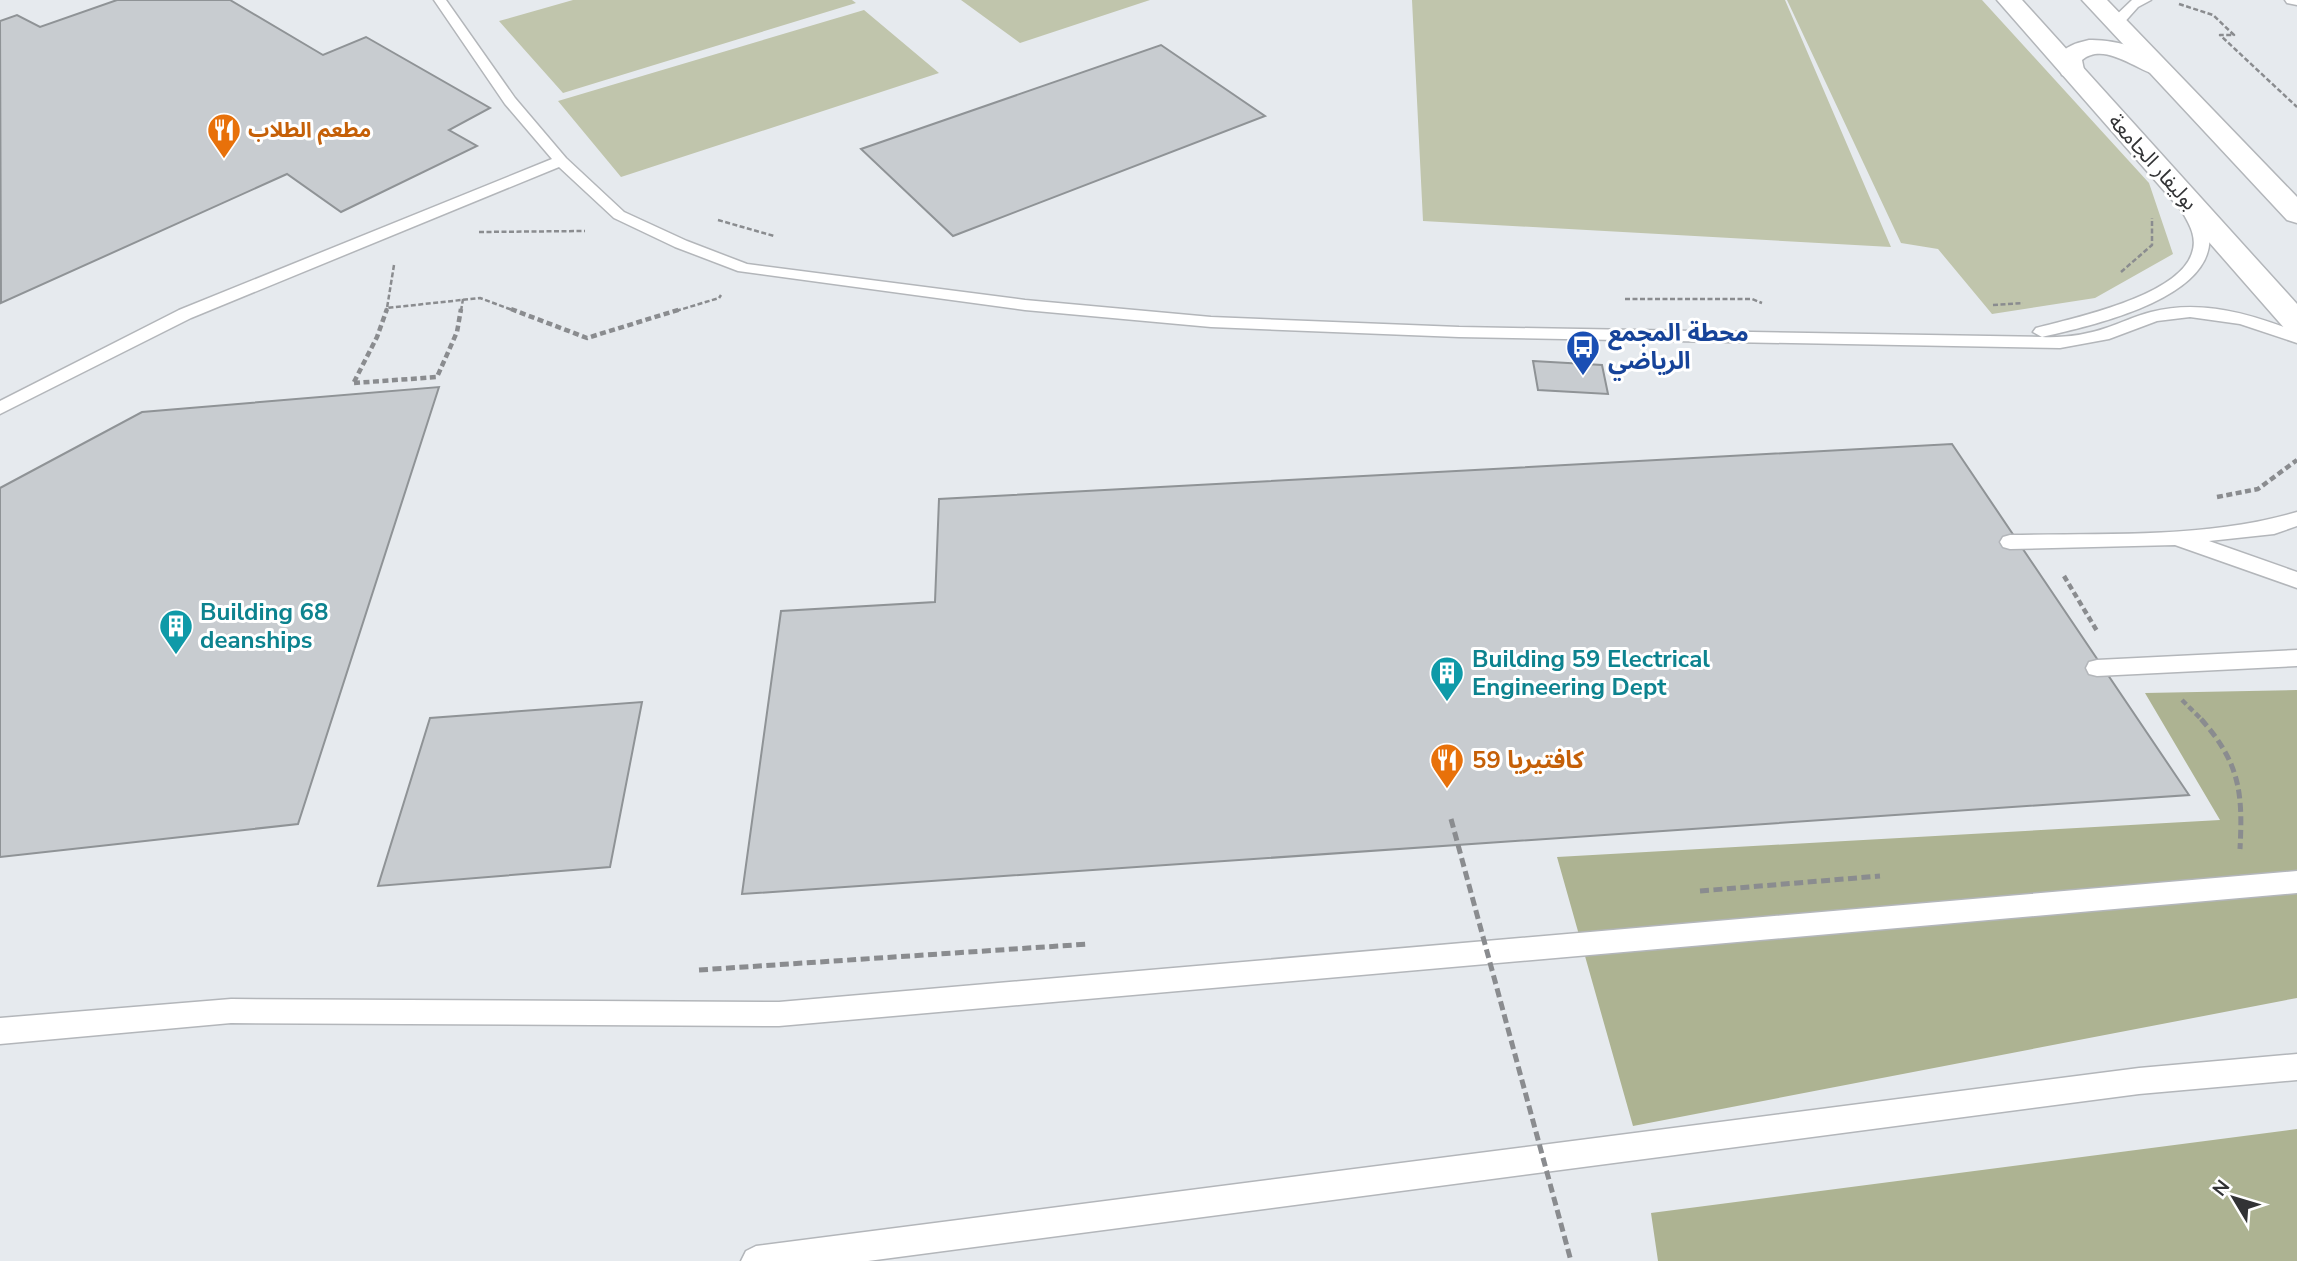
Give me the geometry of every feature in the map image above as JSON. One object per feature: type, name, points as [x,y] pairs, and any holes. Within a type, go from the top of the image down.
[{"type":"street","name":"بوليفار الجامعة","points":[[2009,0],[2297,323]]},
{"type":"street","points":[[2094,0],[2297,214]]},
{"type":"street","points":[[2071,71],[2069,58],[2084,48],[2101,48],[2135,56],[2160,69]]},
{"type":"lane","points":[[440,0],[510,101],[561,161],[619,215],[681,244],[744,268],[1025,305],[1211,322],[1473,332],[2060,343],[2104,335],[2156,315],[2184,312],[2217,313],[2244,319],[2297,338]]},
{"type":"lane","points":[[2116,23],[2133,4],[2145,0]]},
{"type":"lane","points":[[2291,0],[2297,1]]},
{"type":"lane","points":[[0,408],[185,314],[561,161]]},
{"type":"lane","points":[[1974,341],[2035,334],[2081,324],[2137,304],[2183,278],[2194,264],[2200,248],[2201,234],[2180,191]]},
{"type":"lane","points":[[2010,542],[2164,539],[2274,527],[2297,519]]},
{"type":"lane","points":[[2164,539],[2204,547],[2297,580]]},
{"type":"lane","points":[[2097,668],[2297,658]]},
{"type":"lane","points":[[0,1031],[231,1011],[779,1014],[2297,882]]},
{"type":"lane","points":[[756,1261],[2139,1081],[2297,1067]]},
{"type":"path","points":[[2175,3],[2213,15],[2234,35],[2220,35],[2297,107]]},
{"type":"path","points":[[2120,272],[2152,245],[2151,206]]},
{"type":"path","points":[[712,218],[777,237]]},
{"type":"path","points":[[394,261],[387,308],[377,337],[354,383],[437,377],[457,332],[463,299]]},
{"type":"path","points":[[387,308],[480,298],[587,338],[719,298],[723,290]]},
{"type":"path","points":[[1619,299],[1752,299],[1772,306]]},
{"type":"path","points":[[1984,306],[2023,303]]},
{"type":"path","points":[[2210,498],[2258,489],[2297,460]]},
{"type":"path","points":[[2045,542],[2093,627],[2130,666],[2175,694],[2212,729],[2233,761],[2243,802],[2240,850]]},
{"type":"path","points":[[1451,819],[1571,1261]]},
{"type":"path","points":[[2227,851],[2253,850]]},
{"type":"path","points":[[1697,892],[1887,875]]},
{"type":"path","points":[[1465,919],[1492,916]]},
{"type":"path","points":[[695,971],[1097,943]]},
{"type":"green space","points":[[573,0],[852,0],[856,3],[563,93],[499,21]]},
{"type":"green space","points":[[961,0],[1150,0],[1020,43]]},
{"type":"green space","points":[[1412,0],[1785,0],[1891,247],[1423,221]]},
{"type":"green space","points":[[1787,0],[1982,0],[2149,183],[2173,254],[2095,298],[1992,314],[1938,249],[1901,243]]},
{"type":"green space","points":[[864,10],[939,73],[621,177],[558,101]]},
{"type":"green space","points":[[2297,690],[2297,998],[1633,1126],[1557,857],[2220,820],[2145,693]]},
{"type":"green space","points":[[2297,1129],[2297,1261],[1658,1261],[1651,1213]]},
{"type":"building","name":"مطعم الطلاب","points":[[117,0],[230,0],[323,55],[366,37],[490,108],[449,130],[477,146],[341,212],[287,174],[1,303],[0,21],[17,15],[40,27]]},
{"type":"building","points":[[1161,45],[1265,116],[953,236],[861,149]]},
{"type":"building","points":[[1533,361],[1602,365],[1608,394],[1538,390]]},
{"type":"building","name":"Building 68 deanships","points":[[439,387],[298,824],[0,857],[0,488],[142,412]]},
{"type":"building","name":"Building 59 Electrical Engineering Dept","points":[[1952,444],[2189,795],[742,894],[781,611],[935,602],[939,499]]},
{"type":"building","points":[[642,702],[610,867],[378,886],[430,718]]},
{"type":"place","name":"مطعم الطلاب","points":[[224,160]]},
{"type":"place","name":"محطة المجمع الرياضي","points":[[1583,377]]},
{"type":"place","name":"Building 68 deanships","points":[[176,656]]},
{"type":"place","name":"Building 59 Electrical Engineering Dept","points":[[1447,703]]},
{"type":"place","name":"كافتيريا 59","points":[[1447,790]]}]
